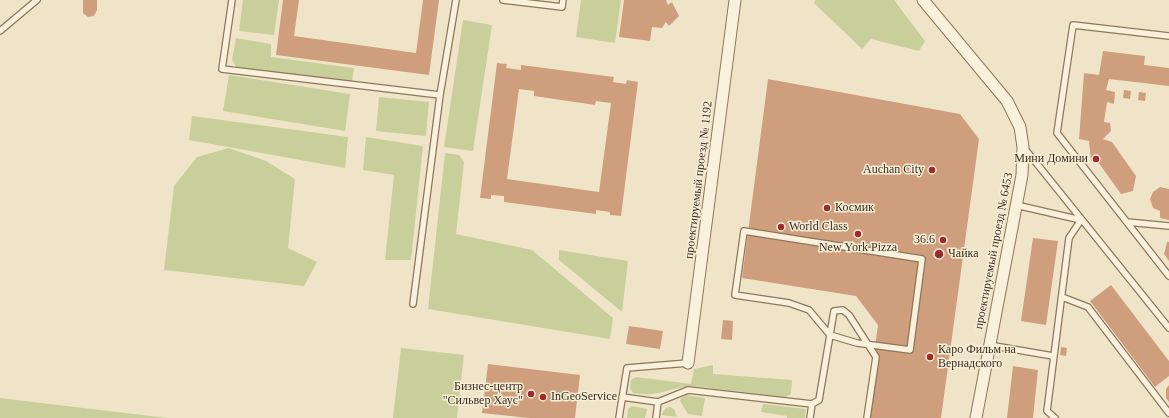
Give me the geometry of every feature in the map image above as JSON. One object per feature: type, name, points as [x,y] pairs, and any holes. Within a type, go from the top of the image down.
[{"type":"street","name":"проектируемый проезд № 1192","points":[[688,363],[735,0]]},
{"type":"street","name":"проектируемый проезд № 6453","points":[[923,0],[1007,101],[1020,127],[1023,147],[1022,175],[976,418]]},
{"type":"lane","points":[[0,31],[37,0]]},
{"type":"lane","points":[[232,0],[222,69],[440,95]]},
{"type":"lane","points":[[413,304],[440,95],[456,0]]},
{"type":"lane","points":[[503,0],[562,7],[562,0]]},
{"type":"lane","points":[[1169,36],[1073,25],[1057,133],[1169,276]]},
{"type":"lane","points":[[1023,147],[1169,328]]},
{"type":"lane","points":[[1016,205],[1081,220]]},
{"type":"lane","points":[[1055,418],[1047,411],[1053,356],[1069,238],[1081,220]]},
{"type":"lane","points":[[1127,222],[1169,226]]},
{"type":"lane","points":[[744,231],[922,259],[910,350],[857,344],[830,335],[809,310],[789,303],[735,295],[744,231]]},
{"type":"lane","points":[[1062,297],[1088,307],[1169,413]]},
{"type":"lane","points":[[622,397],[658,402],[688,390],[812,404],[819,400],[834,311],[843,310],[849,315],[876,357],[867,418]]},
{"type":"lane","points":[[989,345],[1053,356]]},
{"type":"lane","points":[[619,418],[627,368],[688,363]]},
{"type":"lane","points":[[656,418],[658,402]]},
{"type":"lane","points":[[810,418],[812,404]]},
{"type":"green space","points":[[243,0],[279,0],[274,35],[239,31]]},
{"type":"green space","points":[[581,0],[621,0],[615,43],[576,37]]},
{"type":"green space","points":[[815,0],[894,0],[925,41],[919,51],[871,39],[862,49],[814,3]]},
{"type":"green space","points":[[463,20],[492,25],[473,151],[444,147]]},
{"type":"green space","points":[[236,38],[271,44],[271,57],[354,68],[352,82],[237,68],[232,60]]},
{"type":"green space","points":[[229,75],[350,94],[345,131],[223,111]]},
{"type":"green space","points":[[379,97],[429,102],[426,136],[376,131]]},
{"type":"green space","points":[[192,116],[348,137],[345,168],[189,140]]},
{"type":"green space","points":[[366,137],[423,146],[411,260],[385,260],[394,175],[363,170]]},
{"type":"green space","points":[[229,148],[266,161],[295,179],[288,248],[317,262],[304,286],[164,270],[174,186],[197,157]]},
{"type":"green space","points":[[445,153],[459,155],[464,162],[456,234],[532,250],[613,318],[610,339],[428,309]]},
{"type":"green space","points":[[559,250],[628,261],[622,312],[559,260]]},
{"type":"green space","points":[[401,348],[464,355],[457,418],[393,418]]},
{"type":"green space","points":[[713,365],[713,374],[792,380],[791,394],[786,397],[693,386],[657,393],[642,394],[633,393],[630,388],[631,380],[636,377],[691,384],[694,369]]},
{"type":"green space","points":[[686,395],[705,398],[702,416],[688,414],[680,401],[681,398]]},
{"type":"green space","points":[[0,398],[167,418],[0,418]]},
{"type":"green space","points":[[763,404],[806,409],[805,418],[787,418],[787,416],[761,412]]},
{"type":"green space","points":[[632,406],[647,409],[645,418],[627,418],[628,409]]},
{"type":"green space","points":[[670,407],[674,409],[677,417],[661,415],[666,408]]},
{"type":"building","points":[[83,0],[97,0],[97,10],[94,16],[88,17],[83,13]]},
{"type":"building","points":[[283,0],[299,0],[294,36],[416,53],[423,0],[439,0],[429,75],[276,55]]},
{"type":"building","points":[[624,0],[666,0],[668,5],[672,2],[679,16],[669,26],[666,22],[662,28],[652,27],[650,41],[619,37]]},
{"type":"building","points":[[1103,51],[1145,56],[1144,65],[1169,68],[1169,86],[1109,79],[1106,90],[1115,92],[1114,104],[1107,102],[1104,122],[1110,123],[1111,131],[1103,139],[1112,142],[1136,176],[1133,191],[1121,194],[1098,162],[1091,161],[1089,141],[1079,139],[1084,73],[1099,75]]},
{"type":"building","points":[[497,63],[507,64],[506,68],[521,70],[521,65],[614,77],[613,82],[626,84],[627,80],[638,82],[621,216],[610,215],[610,212],[596,210],[596,214],[504,202],[504,196],[491,195],[491,199],[480,198]],"holes":[[[519,89],[534,91],[534,96],[595,105],[596,101],[611,103],[599,192],[507,179]]]},
{"type":"building","points":[[768,79],[960,114],[979,139],[941,418],[865,418],[878,325],[856,296],[742,278]]},
{"type":"building","points":[[1124,90],[1131,91],[1130,99],[1123,98]]},
{"type":"building","points":[[1139,92],[1146,93],[1145,101],[1138,100]]},
{"type":"building","points":[[1160,187],[1169,189],[1169,220],[1160,218],[1160,211],[1153,208],[1150,199],[1153,192]]},
{"type":"building","points":[[1033,238],[1058,241],[1046,325],[1021,321]]},
{"type":"building","points":[[1167,242],[1169,242],[1169,261],[1164,254]]},
{"type":"building","points":[[1111,285],[1169,361],[1169,376],[1155,387],[1090,301]]},
{"type":"building","points":[[723,320],[733,321],[732,340],[721,339]]},
{"type":"building","points":[[629,326],[663,331],[660,349],[626,344]]},
{"type":"building","points":[[1061,347],[1067,348],[1066,356],[1060,355]]},
{"type":"building","name":"Бизнес-центр \"Сильвер Хаус\"","points":[[488,364],[580,375],[575,418],[529,418],[482,413]]},
{"type":"building","points":[[1013,366],[1038,370],[1033,418],[1007,418]]},
{"type":"building","points":[[1169,385],[1169,402],[1166,398],[1166,389]]},
{"type":"place","name":"Мини Домини","points":[[1096,159]]},
{"type":"place","name":"Auchan City","points":[[932,170]]},
{"type":"place","name":"Космик","points":[[827,208]]},
{"type":"place","name":"World Class","points":[[781,227]]},
{"type":"place","name":"New York Pizza","points":[[858,234]]},
{"type":"place","name":"36.6","points":[[943,240]]},
{"type":"place","name":"Чайка","points":[[939,254]]},
{"type":"place","name":"Каро Фильм на Вернадского","points":[[930,357]]},
{"type":"place","name":"Бизнес-центр \"Сильвер Хаус\"","points":[[531,394]]},
{"type":"place","name":"InGeoService","points":[[543,397]]}]
